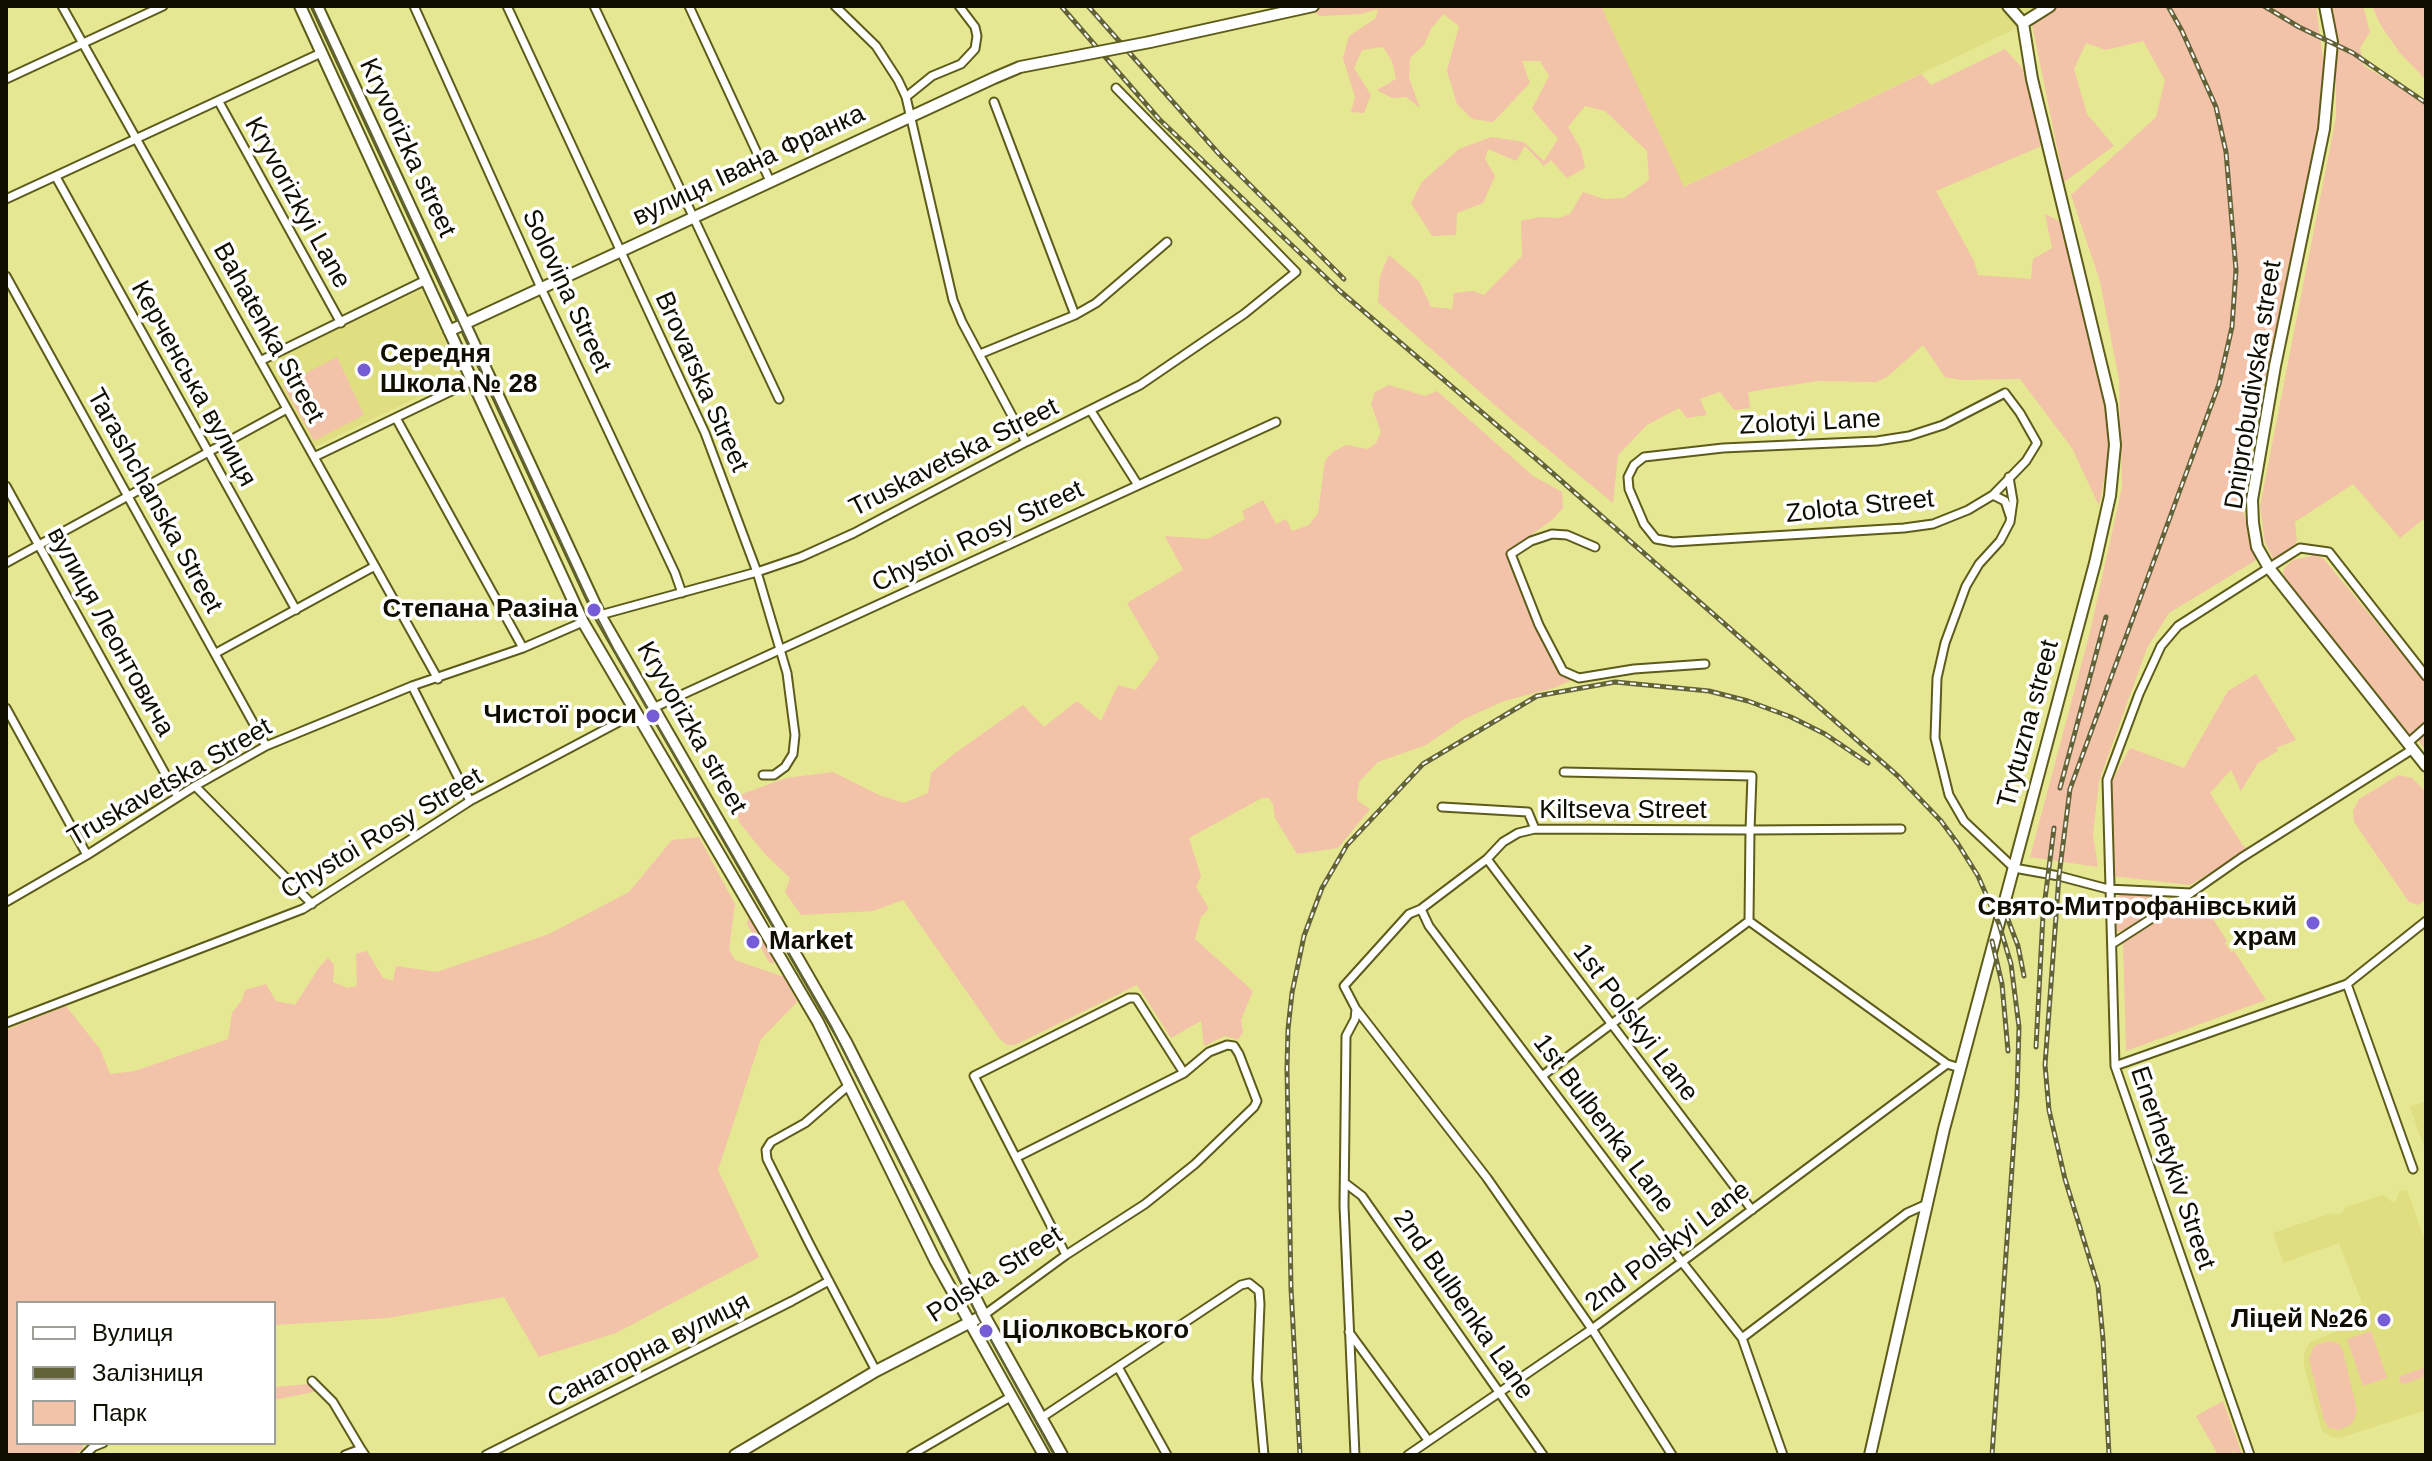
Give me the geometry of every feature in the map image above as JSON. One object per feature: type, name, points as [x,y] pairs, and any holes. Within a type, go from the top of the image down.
[{"type":"main road","name":"Kryvorizka street","points":[[300,6],[583,622],[818,1022],[970,1324],[1044,1455]]},
{"type":"main road","name":"Kryvorizka street","points":[[317,6],[600,615],[846,1042],[984,1315],[1062,1455]]},
{"type":"main road","name":"вулиця Івана Франка","points":[[449,331],[1020,67],[1313,6]]},
{"type":"main road","points":[[2008,6],[2023,23],[2050,6]]},
{"type":"main road","name":"Dniprobudivska street","points":[[2325,6],[2332,42],[2324,129],[2275,366],[2252,500],[2257,547],[2269,568],[2426,766]]},
{"type":"main road","name":"Trytuzna street","points":[[1870,1455],[1960,1068],[2095,563],[2110,496],[2115,445],[2108,390],[2032,79],[2023,23]]},
{"type":"main road","name":"Polska Street","points":[[735,1455],[876,1371],[984,1315]]},
{"type":"street","name":"Bahatenka Street","points":[[62,6],[438,679]]},
{"type":"street","points":[[6,79],[163,6]]},
{"type":"street","name":"Solovina Street","points":[[414,6],[682,593]]},
{"type":"street","name":"Brovarska Street","points":[[507,6],[705,433],[757,572],[782,649],[795,735],[793,754],[785,767],[774,775],[763,775]]},
{"type":"street","points":[[594,6],[779,399]]},
{"type":"street","points":[[689,6],[770,181]]},
{"type":"street","points":[[835,6],[876,46],[906,97],[953,300],[1026,442]]},
{"type":"street","points":[[906,97],[932,76],[961,64],[975,49],[975,27],[959,6]]},
{"type":"street","points":[[6,199],[321,53]]},
{"type":"street","name":"Truskavetska Street","points":[[600,615],[757,572],[801,557],[854,533],[1140,385],[1244,314],[1296,272],[1116,88]]},
{"type":"street","name":"Kryvorizkyi Lane","points":[[219,102],[341,323]]},
{"type":"street","points":[[994,102],[1075,315]]},
{"type":"street","name":"Керченська вулиця","points":[[56,177],[296,610]]},
{"type":"street","points":[[980,354],[1075,315],[1096,303],[1167,242]]},
{"type":"street","name":"Tarashchanska Street","points":[[6,276],[266,746]]},
{"type":"street","points":[[260,361],[426,280]]},
{"type":"street","points":[[314,457],[472,381]]},
{"type":"street","name":"Zolotyi Lane","points":[[1656,539],[1644,524],[1629,489],[1628,477],[1634,465],[1644,457],[1723,448],[1877,441],[1909,436],[1943,425],[2005,393],[2037,443]]},
{"type":"street","points":[[6,563],[287,409]]},
{"type":"street","points":[[1091,411],[1138,485]]},
{"type":"street","points":[[396,418],[523,648]]},
{"type":"street","name":"Chystoi Rosy Street","points":[[653,708],[1276,422]]},
{"type":"street","name":"Zolota Street","points":[[1656,539],[1673,542],[1904,528],[1952,518],[1993,495],[2026,461],[2037,443]]},
{"type":"street","points":[[2009,477],[2013,501],[2010,522],[2000,541],[1979,564],[1966,586],[1945,643],[1937,678],[1935,738],[1949,795],[1964,821],[2014,868],[2108,889],[2191,893]]},
{"type":"street","name":"вулиця Леонтовича","points":[[6,486],[178,797]]},
{"type":"street","points":[[1993,495],[2005,501],[2010,522]]},
{"type":"street","points":[[1595,547],[1567,535],[1552,534],[1531,541],[1511,554],[1539,625],[1563,671],[1579,678],[1634,669],[1705,664]]},
{"type":"street","name":"Enerhetykiv Street","points":[[2250,1455],[2115,1066],[2107,780],[2139,694],[2161,646],[2178,626],[2300,548],[2329,552],[2426,676]]},
{"type":"street","points":[[216,653],[375,566]]},
{"type":"street","name":"Truskavetska Street","points":[[6,902],[266,746],[412,686],[523,648],[583,622]]},
{"type":"street","points":[[412,686],[470,801]]},
{"type":"street","points":[[6,708],[87,855]]},
{"type":"street","name":"Chystoi Rosy Street","points":[[6,1023],[312,904],[470,801],[636,713]]},
{"type":"street","points":[[2112,944],[2411,746],[2426,727]]},
{"type":"street","points":[[1564,772],[1752,776],[1749,921]]},
{"type":"street","points":[[195,786],[312,904]]},
{"type":"street","points":[[1442,807],[1528,812],[1535,829]]},
{"type":"street","name":"Kiltseva Street","points":[[1355,1455],[1345,1183],[1346,1036],[1356,1009],[1344,986],[1409,914],[1421,909],[1518,833],[1535,829],[1901,829]]},
{"type":"street","name":"1st Polskyi Lane","points":[[1487,859],[1752,1210]]},
{"type":"street","name":"1st Bulbenka Lane","points":[[1421,909],[1429,926],[1742,1338],[1783,1455]]},
{"type":"street","points":[[1542,1076],[1749,921]]},
{"type":"street","points":[[1749,921],[1947,1064],[1960,1068]]},
{"type":"street","points":[[2115,1066],[2347,984],[2426,921]]},
{"type":"street","points":[[2347,984],[2413,1169]]},
{"type":"street","points":[[1017,1157],[1184,1073],[1136,998],[1129,998],[974,1076],[1066,1255]]},
{"type":"street","points":[[1356,1009],[1487,1178],[1592,1329],[1672,1455]]},
{"type":"street","points":[[1349,1030],[1369,1028]]},
{"type":"street","name":"Polska Street","points":[[984,1315],[1066,1255],[1145,1204],[1195,1164],[1257,1101],[1234,1046],[1227,1045],[1209,1052],[1184,1073]]},
{"type":"street","name":"2nd Polskyi Lane","points":[[1411,1454],[1592,1329],[1947,1064]]},
{"type":"street","points":[[849,1085],[805,1123],[771,1142],[766,1150],[767,1159],[876,1371]]},
{"type":"street","name":"2nd Bulbenka Lane","points":[[1345,1183],[1362,1196],[1543,1455]]},
{"type":"street","points":[[1742,1338],[1907,1213],[1927,1204]]},
{"type":"street","name":"Санаторна вулиця","points":[[486,1455],[829,1281]]},
{"type":"street","points":[[1041,1418],[1241,1285],[1249,1283],[1259,1291],[1257,1379],[1264,1455]]},
{"type":"street","points":[[1349,1332],[1428,1440]]},
{"type":"street","points":[[1118,1367],[1167,1455]]},
{"type":"street","points":[[312,1381],[333,1402],[363,1452],[345,1455]]},
{"type":"street","points":[[911,1455],[1012,1396]]},
{"type":"street","points":[[930,1445],[936,1455]]},
{"type":"shaded area","points":[[1601,6],[2063,6],[1683,187]]},
{"type":"shaded area","name":"Середня Школа № 28","points":[[421,290],[462,376],[313,448],[265,363]]},
{"type":"shaded area","points":[[2426,1101],[2426,1153],[2410,1107]]},
{"type":"shaded area","name":"Ліцей №26","points":[[2407,1190],[2426,1243],[2426,1410],[2340,1438],[2332,1437],[2322,1431],[2304,1366],[2304,1353],[2310,1342],[2345,1328],[2340,1313],[2362,1303],[2339,1243],[2283,1263],[2273,1233],[2332,1213],[2340,1215],[2346,1207],[2383,1195],[2392,1202],[2396,1201],[2399,1191]]},
{"type":"green space","points":[[1328,6],[1601,6],[1684,187],[1921,74],[1931,85],[2005,49],[2024,70],[2044,145],[1936,191],[1974,261],[1978,275],[2031,279],[2033,259],[2052,248],[2045,214],[2063,223],[2106,406],[2110,449],[2099,506],[2072,448],[2020,379],[1961,380],[1945,377],[1923,345],[1887,377],[1876,382],[1817,381],[1748,392],[1750,408],[1734,410],[1720,392],[1700,399],[1707,415],[1687,418],[1679,408],[1647,425],[1618,455],[1613,503],[1506,415],[1378,302],[1380,276],[1389,255],[1419,281],[1431,307],[1452,309],[1454,293],[1473,291],[1484,295],[1522,256],[1521,221],[1540,217],[1559,218],[1570,214],[1583,192],[1604,199],[1624,198],[1649,180],[1647,151],[1605,111],[1585,106],[1568,127],[1581,149],[1585,168],[1567,178],[1551,160],[1544,166],[1525,146],[1516,161],[1488,149],[1485,159],[1495,176],[1483,203],[1457,213],[1456,235],[1432,236],[1411,203],[1422,182],[1459,149],[1491,137],[1524,142],[1544,161],[1558,139],[1532,109],[1549,76],[1540,61],[1522,61],[1530,83],[1493,122],[1472,119],[1457,104],[1447,71],[1459,26],[1443,14],[1424,45],[1410,58],[1409,78],[1420,108],[1406,97],[1392,98],[1377,90],[1396,79],[1392,61],[1383,47],[1362,50],[1354,68],[1371,95],[1364,113],[1351,112],[1355,97],[1343,58],[1349,36],[1376,18],[1378,9],[1361,14],[1320,16],[1312,10]]},
{"type":"green space","points":[[2059,6],[2316,6],[2327,88],[2313,168],[2255,426],[2243,511],[2258,559],[2169,613],[2147,648],[2099,781],[2093,834],[2098,867],[2030,857],[2090,632],[2122,487],[2119,380],[2100,281],[2071,195],[2156,117],[2165,80],[2143,41],[2106,50],[2086,43],[2074,69],[2087,114],[2114,146],[2064,182],[2031,19]]},
{"type":"green space","points":[[2330,6],[2363,6],[2370,32],[2360,48],[2364,66],[2426,103],[2426,517],[2400,538],[2353,484],[2295,522],[2297,541],[2290,550],[2274,560],[2265,543],[2260,506],[2336,117],[2336,52]]},
{"type":"green space","points":[[2372,6],[2426,6],[2426,80],[2400,53]]},
{"type":"green space","points":[[337,357],[364,415],[314,441],[283,385]]},
{"type":"green space","points":[[1389,385],[1425,396],[1437,391],[1533,476],[1562,492],[1563,508],[1552,520],[1508,552],[1540,633],[1557,666],[1574,679],[1554,688],[1504,701],[1464,719],[1426,745],[1378,762],[1359,782],[1358,801],[1370,809],[1338,848],[1297,854],[1275,818],[1269,798],[1262,798],[1189,838],[1201,876],[1196,887],[1209,909],[1201,917],[1195,939],[1253,991],[1241,1020],[1243,1032],[1238,1040],[1225,1036],[1204,1046],[1201,1021],[1171,1038],[1137,985],[1015,1045],[1007,1045],[999,1038],[903,900],[873,911],[801,915],[785,892],[790,878],[739,822],[734,797],[786,778],[833,772],[879,795],[904,803],[928,793],[931,773],[1023,705],[1044,727],[1077,701],[1101,721],[1118,685],[1136,690],[1159,658],[1127,603],[1183,570],[1165,536],[1208,539],[1245,519],[1242,511],[1263,500],[1276,524],[1286,519],[1292,531],[1309,525],[1318,513],[1325,461],[1346,445],[1368,449],[1376,443],[1381,432],[1371,404],[1375,392]]},
{"type":"green space","points":[[2315,555],[2323,558],[2426,683],[2426,751],[2414,735],[2408,733],[2285,579],[2285,567],[2293,560]]},
{"type":"green space","points":[[2256,674],[2296,740],[2276,748],[2278,751],[2258,763],[2241,791],[2231,770],[2210,793],[2243,846],[2250,849],[2190,885],[2112,876],[2112,781],[2130,748],[2184,768],[2228,691]]},
{"type":"green space","points":[[2399,775],[2412,778],[2426,792],[2426,899],[2418,905],[2409,902],[2354,822],[2353,811],[2359,799]]},
{"type":"green space","points":[[699,837],[735,904],[729,950],[735,960],[784,977],[797,1002],[761,1039],[718,1170],[759,1257],[616,1333],[539,1357],[504,1297],[388,1318],[276,1325],[276,1301],[16,1301],[16,1445],[83,1445],[83,1449],[71,1455],[6,1455],[6,1030],[66,1006],[100,1049],[110,1074],[135,1071],[228,1039],[232,1013],[245,990],[266,984],[276,1001],[295,1005],[328,958],[334,965],[333,982],[348,988],[357,986],[356,954],[367,951],[383,978],[393,981],[396,966],[437,972],[549,934],[629,892],[672,840]]},
{"type":"green space","points":[[2121,894],[2159,897],[2166,902],[2165,906],[2130,928],[2117,932],[2114,929],[2113,900]]},
{"type":"green space","points":[[2197,894],[2227,941],[2225,943],[2231,952],[2234,951],[2266,1000],[2126,1051],[2123,941]]},
{"type":"green space","points":[[748,918],[774,958],[774,964],[769,962],[747,924]]},
{"type":"green space","points":[[2371,1331],[2387,1378],[2363,1386],[2347,1339]]},
{"type":"green space","points":[[2328,1341],[2338,1343],[2343,1351],[2357,1411],[2352,1424],[2339,1430],[2329,1428],[2324,1420],[2309,1359],[2314,1346]]},
{"type":"green space","points":[[2426,1367],[2426,1376],[2405,1384],[2399,1382],[2400,1376]]},
{"type":"green space","points":[[309,1384],[318,1391],[276,1400],[276,1387]]},
{"type":"green space","points":[[2223,1401],[2241,1455],[2234,1452],[2218,1455],[2196,1416]]},
{"type":"tram line","points":[[312,6],[586,596],[831,1026],[979,1319],[1054,1455]]},
{"type":"railway","points":[[1061,6],[1159,119],[1340,291],[1898,776],[1941,821],[1958,844],[1978,876],[1999,924],[2011,964],[2019,1027],[1992,1455]]},
{"type":"railway","points":[[1088,6],[1219,154],[1344,279]]},
{"type":"railway","points":[[2109,1455],[2098,1286],[2065,1179],[2049,1110],[2045,1065],[2059,876],[2070,789],[2219,384],[2232,327],[2236,270],[2226,152],[2216,107],[2168,6]]},
{"type":"railway","points":[[2264,6],[2353,53],[2426,103]]},
{"type":"railway","points":[[2060,788],[2106,617]]},
{"type":"railway","points":[[1300,1455],[1291,1288],[1288,1029],[1304,936],[1322,888],[1347,845],[1423,764],[1537,696],[1615,682],[1709,691],[1748,701],[1825,734],[1868,763]]},
{"type":"railway","points":[[2036,1047],[2043,915],[2054,828]]},
{"type":"railway","points":[[2002,904],[2018,946],[2024,976]]},
{"type":"railway","points":[[1992,941],[2002,984],[2008,1051]]},
{"type":"place","name":"Середня Школа № 28","points":[[364,370]]},
{"type":"place","name":"Степана Разіна","points":[[594,610]]},
{"type":"place","name":"Чистої роси","points":[[653,716]]},
{"type":"place","name":"Свято-Митрофанівський храм","points":[[2313,923]]},
{"type":"place","name":"Market","points":[[753,942]]},
{"type":"place","name":"Ліцей №26","points":[[2384,1320]]},
{"type":"place","name":"Ціолковського","points":[[986,1331]]}]
